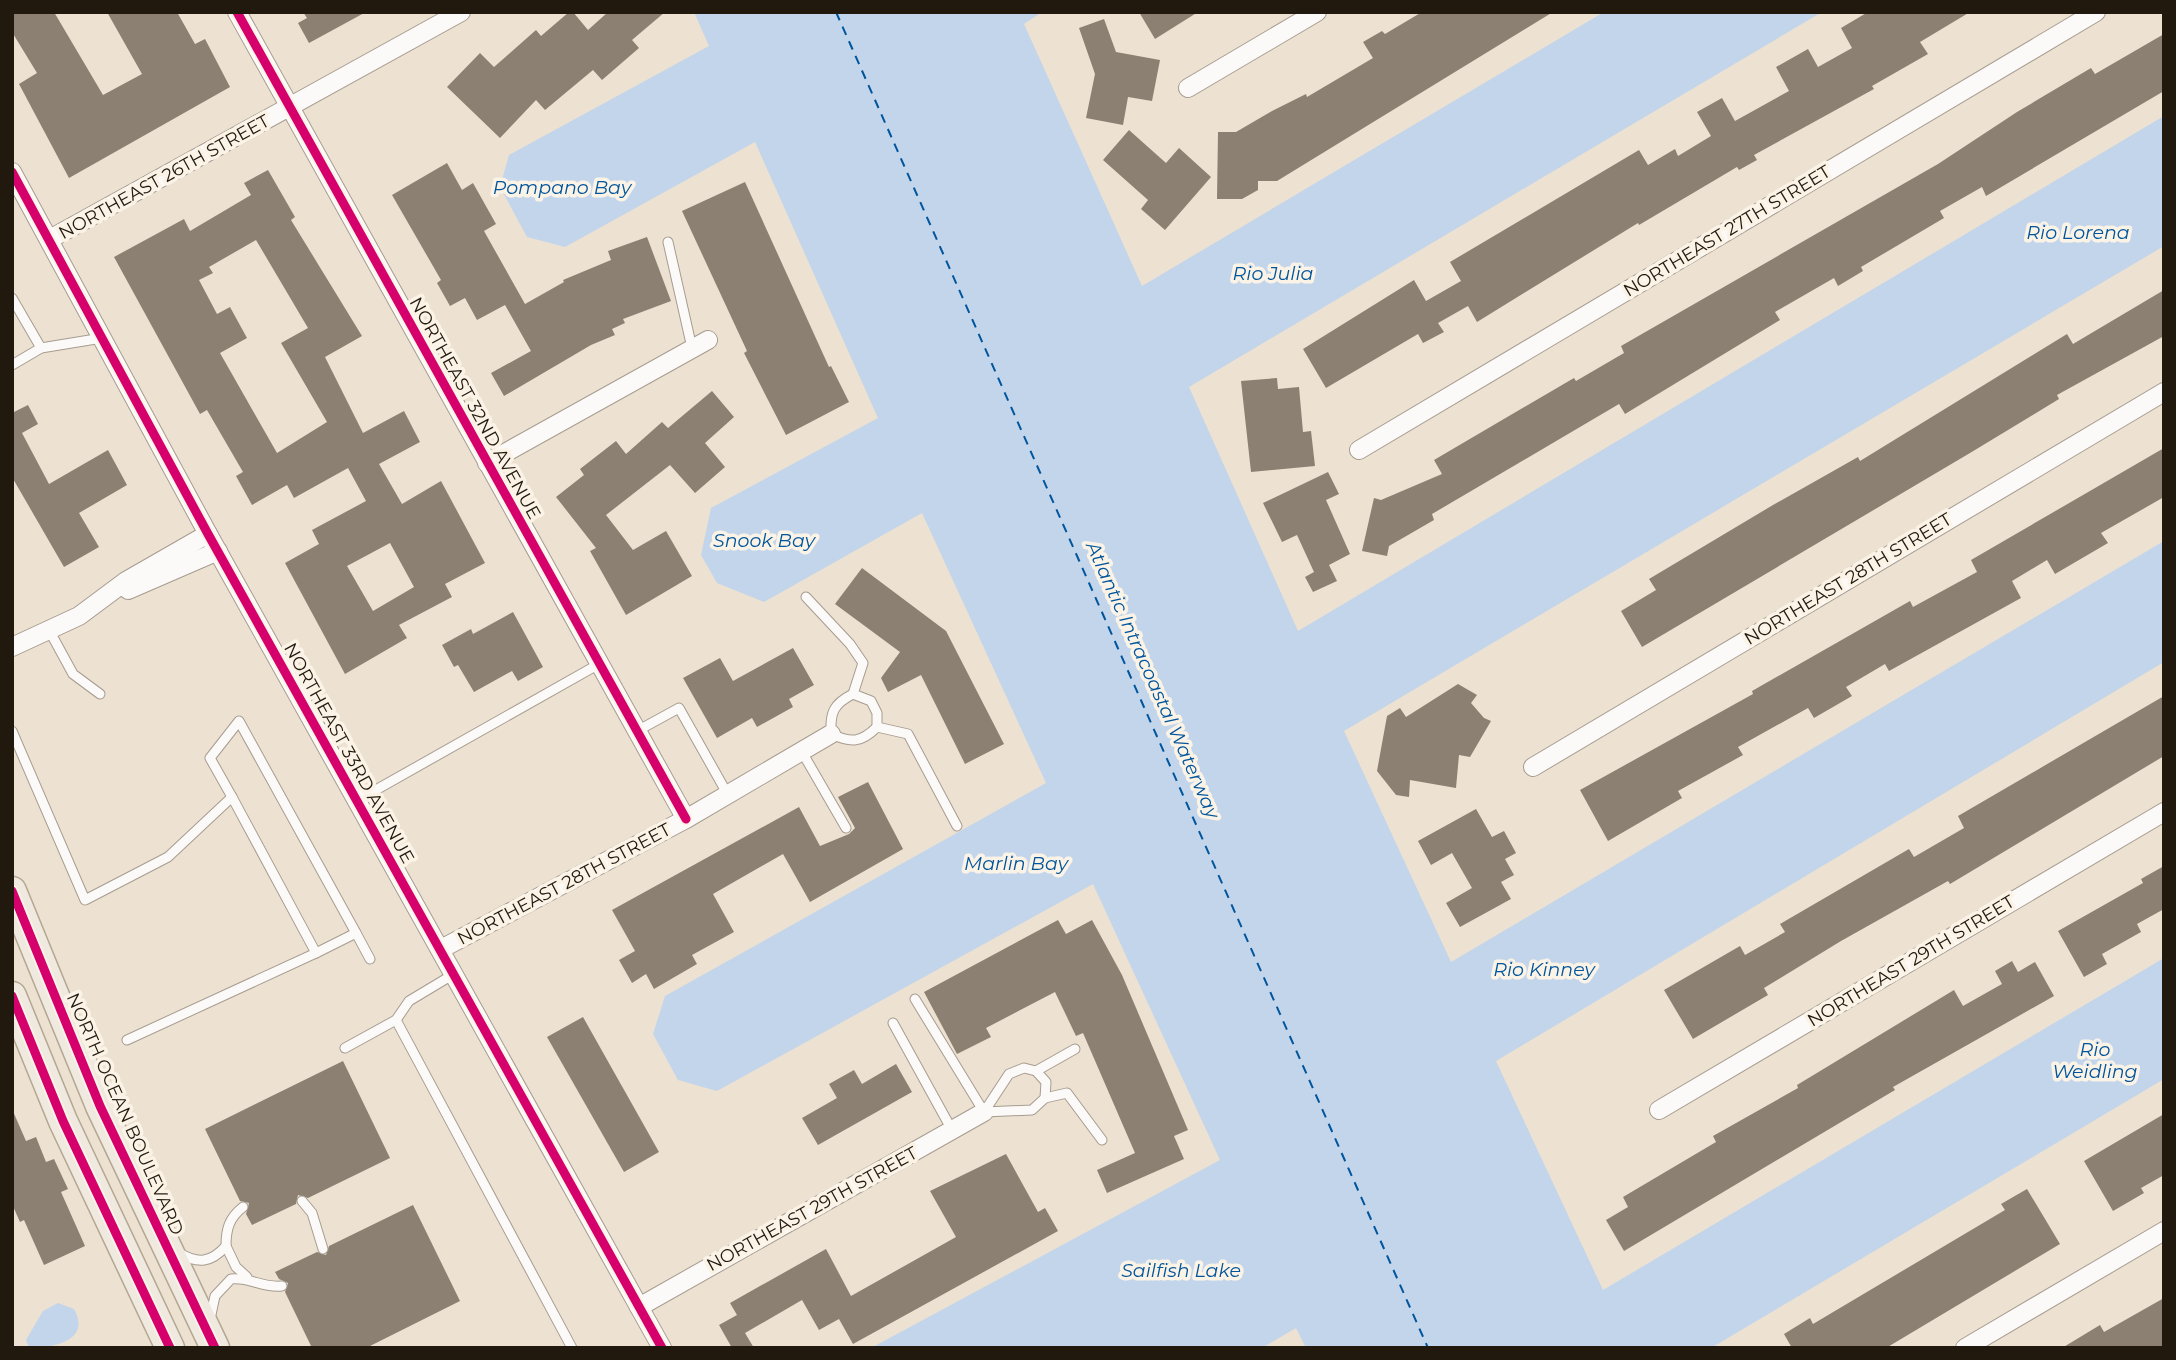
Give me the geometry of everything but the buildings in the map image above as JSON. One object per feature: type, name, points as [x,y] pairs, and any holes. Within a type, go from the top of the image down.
[{"type":"main road","name":"NORTH OCEAN BOULEVARD","points":[[12,891],[100,1106],[211,1339]]},
{"type":"main road","points":[[12,996],[63,1121],[172,1348],[211,1339]]},
{"type":"street","name":"NORTHEAST 32ND AVENUE","points":[[237,12],[686,819]]},
{"type":"street","name":"NORTHEAST 26TH STREET","points":[[50,239],[461,12]]},
{"type":"street","points":[[1188,88],[1317,12]]},
{"type":"street","name":"NORTHEAST 27TH STREET","points":[[1359,450],[2096,12]]},
{"type":"street","name":"NORTHEAST 33RD AVENUE","points":[[12,172],[208,534],[662,1348]]},
{"type":"street","points":[[487,463],[700,344]]},
{"type":"street","name":"NORTHEAST 28TH STREET","points":[[1533,766],[2164,392]]},
{"type":"street","points":[[12,648],[79,616],[126,581],[208,534]]},
{"type":"street","points":[[102,600],[158,579],[218,551]]},
{"type":"street","name":"NORTHEAST 28TH STREET","points":[[441,949],[686,819],[831,734]]},
{"type":"street","name":"NORTHEAST 29TH STREET","points":[[1659,1110],[2164,811]]},
{"type":"street","name":"NORTHEAST 29TH STREET","points":[[639,1307],[984,1112]]},
{"type":"street","points":[[1974,1346],[2164,1231]]},
{"type":"lane","points":[[668,242],[700,344]]},
{"type":"lane","points":[[12,298],[41,348]]},
{"type":"lane","points":[[12,365],[41,348],[102,338]]},
{"type":"lane","points":[[806,597],[850,643],[863,663],[853,694],[838,702],[830,714],[831,734],[850,742],[865,739],[877,727],[877,713],[871,701],[853,694]]},
{"type":"lane","points":[[50,630],[73,674],[100,694]]},
{"type":"lane","points":[[358,800],[599,664]]},
{"type":"lane","points":[[636,731],[679,708],[728,795]]},
{"type":"lane","points":[[316,953],[210,758],[239,721],[370,959]]},
{"type":"lane","points":[[877,727],[908,734],[957,826]]},
{"type":"lane","points":[[12,731],[85,900],[168,857],[232,797]]},
{"type":"lane","points":[[802,752],[846,828]]},
{"type":"lane","points":[[127,1040],[356,933]]},
{"type":"lane","points":[[345,1048],[396,1020],[408,1001],[454,974]]},
{"type":"lane","points":[[915,999],[984,1112]]},
{"type":"lane","points":[[396,1020],[572,1348]]},
{"type":"lane","points":[[893,1023],[952,1130]]},
{"type":"lane","points":[[984,1112],[1009,1074],[1024,1068],[1037,1070],[1075,1049]]},
{"type":"lane","points":[[1037,1070],[1046,1082],[1045,1098]]},
{"type":"lane","points":[[984,1112],[1032,1110],[1045,1098],[1068,1093],[1102,1140]]},
{"type":"lane","points":[[302,1201],[312,1213],[322,1236],[323,1249]]},
{"type":"lane","points":[[243,1207],[234,1214],[226,1228],[226,1245],[236,1267],[247,1278],[265,1287],[282,1286]]},
{"type":"lane","points":[[166,1246],[194,1261],[204,1262],[226,1245]]},
{"type":"lane","points":[[211,1339],[215,1296],[231,1279],[247,1278]]},
{"type":"water","points":[[694,12],[1042,12],[1024,24],[1142,286],[1604,12],[1822,12],[1189,387],[1298,631],[2164,116],[2164,246],[1344,731],[1451,962],[2164,541],[2164,662],[1496,1061],[1603,1290],[2164,958],[2164,1079],[1711,1348],[1306,1348],[1296,1328],[1262,1348],[871,1348],[1220,1160],[1093,884],[717,1091],[678,1080],[653,1034],[665,996],[1046,783],[922,513],[764,602],[717,583],[701,555],[711,508],[878,418],[755,142],[565,247],[527,237],[500,187],[509,155],[709,46]]},
{"type":"water","points":[[58,1303],[74,1309],[78,1329],[67,1341],[29,1348],[26,1340],[43,1311]]},
{"type":"ferry route","points":[[836,12],[1428,1348]]},
{"type":"cycle path","points":[[237,12],[686,819]]},
{"type":"cycle path","points":[[12,172],[208,534],[662,1348]]},
{"type":"cycle path","points":[[12,891],[100,1106],[215,1348]]},
{"type":"cycle path","points":[[12,996],[63,1121],[170,1348]]},
{"type":"water label","name":"Pompano Bay","points":[[562,187]]},
{"type":"water label","name":"Rio Lorena","points":[[2078,232]]},
{"type":"water label","name":"Rio Julia","points":[[1273,273]]},
{"type":"water label","name":"Snook Bay","points":[[764,540]]},
{"type":"water label","name":"Atlantic Intracoastal Waterway","points":[[1153,680]]},
{"type":"water label","name":"Marlin Bay","points":[[1016,863]]},
{"type":"water label","name":"Rio Kinney","points":[[1544,969]]},
{"type":"water label","name":"Rio Weidling","points":[[2095,1060]]},
{"type":"water label","name":"Sailfish Lake","points":[[1181,1270]]}]
